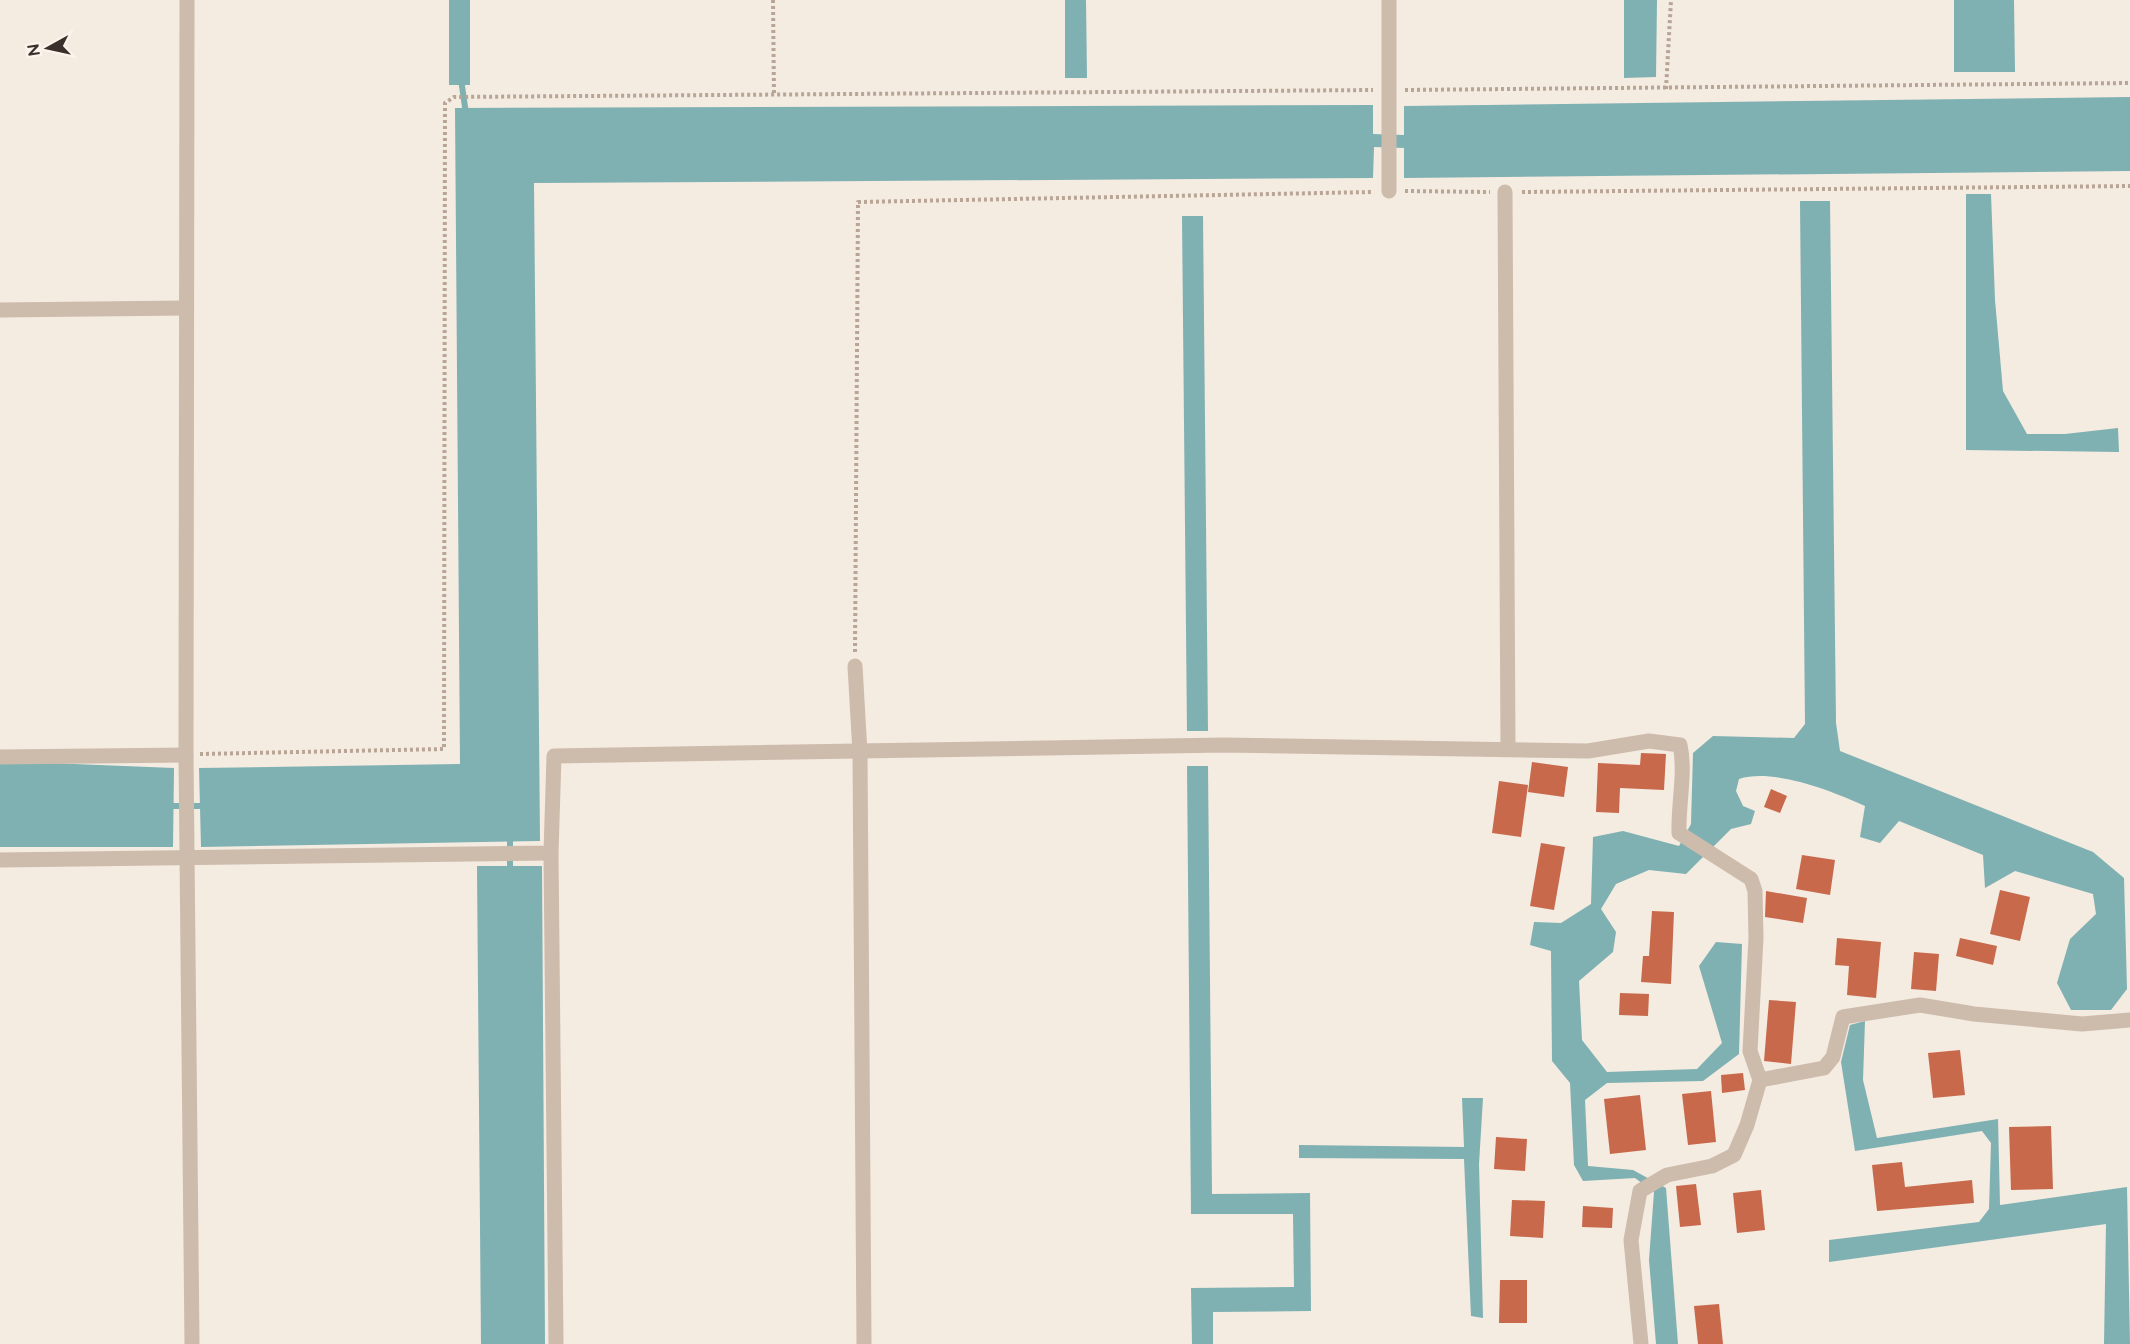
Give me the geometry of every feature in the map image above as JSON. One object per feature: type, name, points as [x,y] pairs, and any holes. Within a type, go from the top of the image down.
[{"type":"street","points":[[187,0],[186,794],[192,1344]]},
{"type":"street","points":[[1389,0],[1389,191]]},
{"type":"street","points":[[1505,192],[1508,748]]},
{"type":"street","points":[[0,310],[186,308]]},
{"type":"street","points":[[855,666],[860,753],[864,1344]]},
{"type":"street","points":[[556,1344],[551,853],[554,756],[1224,746],[1508,748],[1588,751],[1649,741],[1680,745],[1683,760],[1678,805],[1679,833],[1751,879],[1755,891],[1756,938],[1750,1051],[1760,1080],[1747,1125],[1734,1155],[1712,1166],[1667,1175],[1640,1191],[1631,1240],[1641,1344]]},
{"type":"street","points":[[0,757],[186,755]]},
{"type":"street","points":[[0,860],[551,853]]},
{"type":"street","points":[[1760,1080],[1824,1068],[1833,1058],[1843,1017],[1920,1005],[1974,1014],[2082,1024],[2130,1020]]},
{"type":"path","points":[[773,0],[774,95]]},
{"type":"path","points":[[1665,89],[1671,0]]},
{"type":"path","points":[[186,755],[444,749],[445,103],[454,98],[1665,89],[2130,83]]},
{"type":"path","points":[[855,666],[858,202],[1389,191],[2130,186]]},
{"type":"water","points":[[449,0],[470,0],[470,85],[449,85]]},
{"type":"water","points":[[1065,0],[1086,0],[1087,78],[1065,78]]},
{"type":"water","points":[[1624,0],[1657,0],[1656,77],[1624,78]]},
{"type":"water","points":[[1954,0],[2014,0],[2015,72],[1954,72]]},
{"type":"water","points":[[2130,97],[2130,171],[1404,178],[1404,148],[1374,147],[1373,178],[534,183],[540,841],[201,847],[199,768],[460,764],[455,108],[1373,105],[1373,134],[1404,135],[1404,106]]},
{"type":"water","points":[[1966,194],[1991,194],[1995,300],[2003,391],[2027,434],[2065,434],[2118,428],[2119,452],[1966,450]]},
{"type":"water","points":[[1800,201],[1830,201],[1836,723],[1840,751],[2093,852],[2124,878],[2127,989],[2111,1010],[2071,1010],[2057,983],[2070,939],[2096,914],[2093,894],[2015,871],[1985,888],[1983,855],[1899,821],[1880,843],[1860,837],[1865,806],[1820,788],[1786,779],[1753,776],[1739,779],[1736,791],[1743,806],[1755,811],[1751,824],[1731,829],[1686,874],[1649,870],[1616,884],[1601,909],[1616,932],[1613,952],[1579,981],[1582,1040],[1607,1072],[1697,1069],[1722,1043],[1699,966],[1716,942],[1742,944],[1739,1054],[1703,1081],[1607,1083],[1585,1100],[1588,1166],[1633,1170],[1666,1188],[1678,1344],[1656,1344],[1649,1260],[1654,1192],[1635,1178],[1583,1181],[1574,1165],[1570,1083],[1552,1061],[1551,951],[1530,945],[1534,922],[1561,923],[1591,904],[1593,837],[1623,831],[1679,846],[1691,824],[1693,753],[1713,736],[1794,738],[1805,724]]},
{"type":"water","points":[[1182,216],[1203,216],[1208,731],[1187,731]]},
{"type":"water","points":[[0,763],[174,768],[173,847],[0,847]]},
{"type":"water","points":[[1187,766],[1208,766],[1212,1194],[1310,1193],[1311,1311],[1213,1312],[1213,1344],[1192,1344],[1191,1288],[1294,1287],[1293,1214],[1191,1214]]},
{"type":"water","points":[[477,866],[542,866],[545,1344],[481,1344]]},
{"type":"water","points":[[1865,1021],[1863,1080],[1877,1138],[1998,1119],[2000,1205],[2127,1187],[2130,1344],[2104,1344],[2106,1224],[1829,1262],[1829,1240],[1979,1222],[1989,1209],[1991,1143],[1982,1131],[1855,1151],[1841,1062],[1850,1025]]},
{"type":"water","points":[[1462,1098],[1483,1098],[1479,1164],[1483,1318],[1471,1316],[1464,1159],[1299,1158],[1299,1145],[1464,1147]]},
{"type":"building","points":[[1641,753],[1666,754],[1664,790],[1620,788],[1619,813],[1596,812],[1598,763],[1640,765]]},
{"type":"building","points":[[1532,762],[1568,767],[1564,797],[1528,792]]},
{"type":"building","points":[[1499,781],[1528,785],[1521,837],[1492,833]]},
{"type":"building","points":[[1771,789],[1787,796],[1780,813],[1764,807]]},
{"type":"building","points":[[1541,843],[1565,847],[1554,910],[1530,906]]},
{"type":"building","points":[[1802,855],[1835,860],[1830,895],[1796,889]]},
{"type":"building","points":[[2000,890],[2030,897],[2020,941],[1990,934]]},
{"type":"building","points":[[1766,891],[1807,898],[1803,923],[1765,917]]},
{"type":"building","points":[[1652,911],[1674,912],[1671,984],[1641,982],[1643,956],[1649,956]]},
{"type":"building","points":[[1837,938],[1881,942],[1876,998],[1847,995],[1849,966],[1835,965]]},
{"type":"building","points":[[1960,938],[1997,946],[1993,965],[1956,956]]},
{"type":"building","points":[[1914,952],[1939,954],[1936,991],[1911,989]]},
{"type":"building","points":[[1620,993],[1649,994],[1648,1016],[1619,1015]]},
{"type":"building","points":[[1769,1000],[1796,1002],[1791,1064],[1764,1061]]},
{"type":"building","points":[[1960,1050],[1965,1095],[1933,1098],[1928,1053]]},
{"type":"building","points":[[1743,1073],[1745,1090],[1722,1093],[1721,1075]]},
{"type":"building","points":[[1711,1091],[1716,1142],[1688,1145],[1682,1094]]},
{"type":"building","points":[[1640,1095],[1646,1150],[1610,1154],[1604,1099]]},
{"type":"building","points":[[2051,1126],[2053,1189],[2011,1190],[2009,1127]]},
{"type":"building","points":[[1496,1137],[1527,1139],[1525,1171],[1494,1169]]},
{"type":"building","points":[[1902,1162],[1905,1187],[1972,1180],[1974,1203],[1877,1211],[1872,1165]]},
{"type":"building","points":[[1696,1184],[1701,1225],[1680,1227],[1676,1186]]},
{"type":"building","points":[[1761,1190],[1765,1230],[1737,1233],[1733,1193]]},
{"type":"building","points":[[1512,1200],[1545,1201],[1543,1238],[1510,1236]]},
{"type":"building","points":[[1583,1206],[1613,1208],[1612,1228],[1582,1227]]},
{"type":"building","points":[[1500,1280],[1527,1280],[1527,1323],[1499,1323]]},
{"type":"building","points":[[1719,1304],[1723,1344],[1698,1344],[1694,1306]]},
{"type":"waterway","points":[[461,79],[466,114]]},
{"type":"waterway","points":[[166,806],[206,806]]},
{"type":"waterway","points":[[510,835],[510,872]]}]
